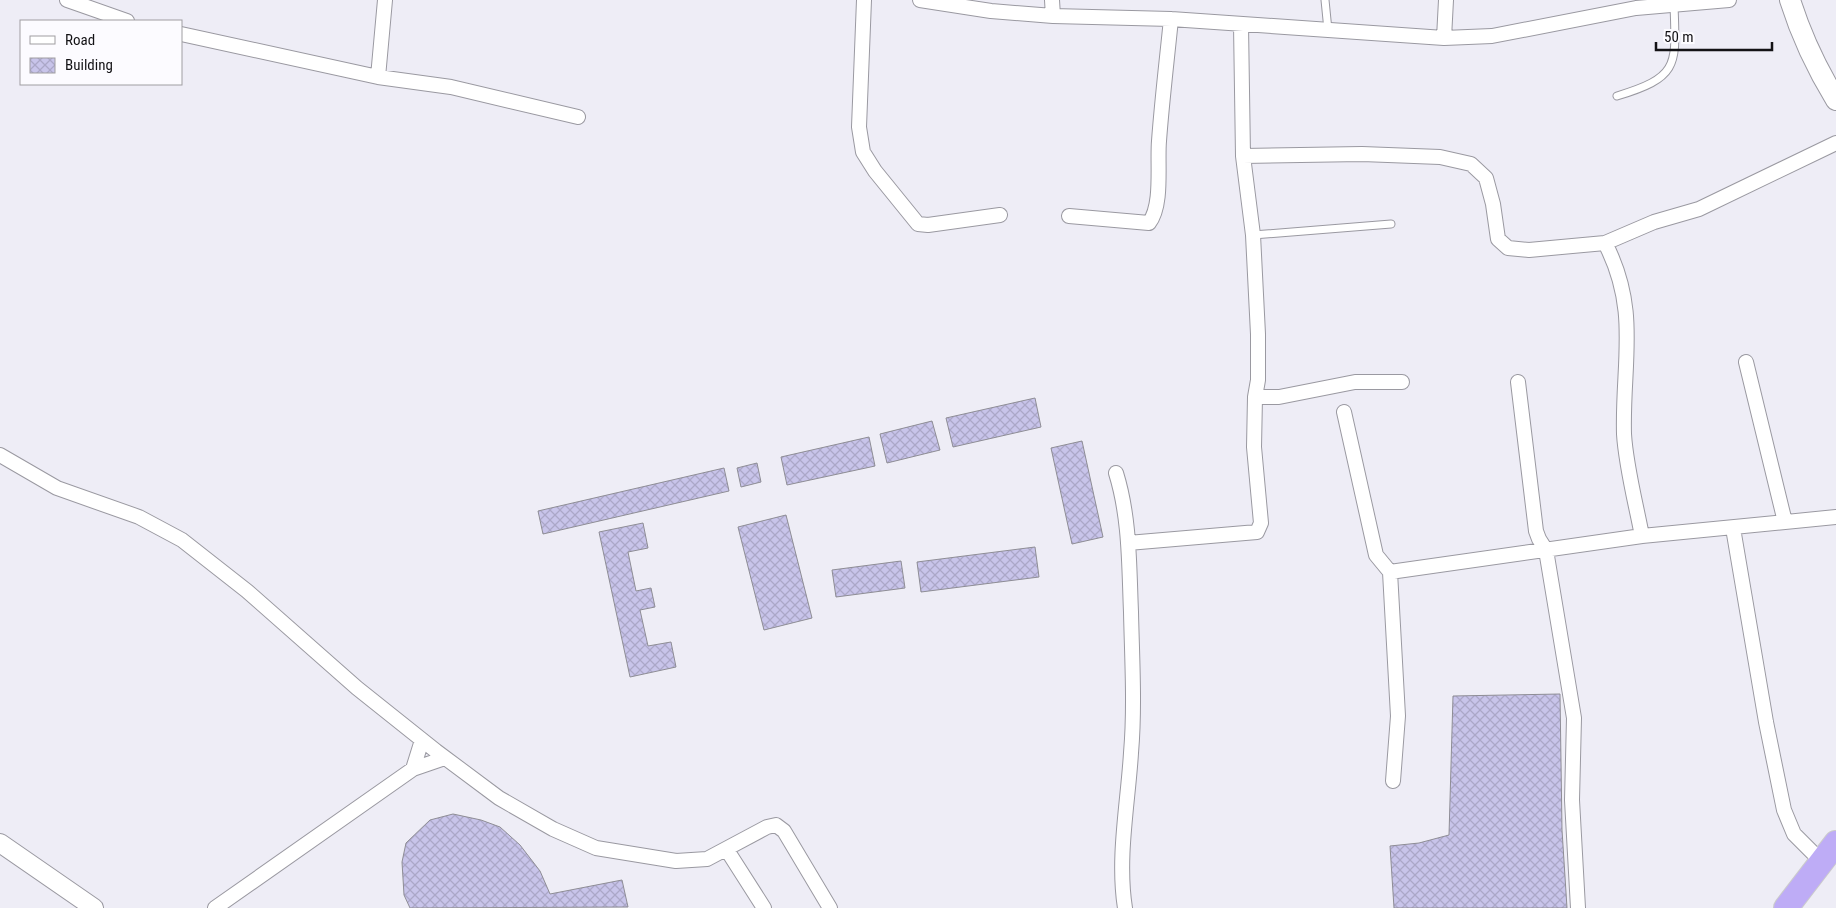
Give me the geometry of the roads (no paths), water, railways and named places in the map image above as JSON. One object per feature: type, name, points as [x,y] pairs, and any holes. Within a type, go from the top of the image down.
[{"type":"highway","points":[[1786,908],[1836,844]]},
{"type":"main road","points":[[1790,0],[1798,23],[1824,80],[1836,100]]},
{"type":"street","points":[[67,0],[124,20]]},
{"type":"street","points":[[378,77],[385,0]]},
{"type":"street","points":[[864,0],[859,127],[863,152],[875,171],[918,224],[928,225],[1000,215]]},
{"type":"street","points":[[920,0],[990,11],[1053,16],[1171,19],[1444,38],[1492,36],[1636,8],[1729,0]]},
{"type":"street","points":[[1052,0],[1053,16]]},
{"type":"street","points":[[1444,38],[1446,0]]},
{"type":"street","points":[[1069,216],[1149,223],[1154,216],[1171,19]]},
{"type":"street","points":[[1128,543],[1257,532],[1261,524],[1254,447],[1258,343],[1253,235],[1243,156],[1241,25]]},
{"type":"street","points":[[182,34],[378,77],[451,87],[578,117]]},
{"type":"street","points":[[1243,156],[1362,154],[1440,157],[1470,164],[1486,178],[1493,204],[1498,238],[1508,248],[1529,250],[1605,242],[1654,222],[1716,202],[1836,144]]},
{"type":"street","points":[[1605,242],[1615,262],[1625,297],[1628,322],[1624,437],[1642,536]]},
{"type":"street","points":[[1746,362],[1785,522]]},
{"type":"street","points":[[1255,397],[1279,397],[1355,382],[1402,382]]},
{"type":"street","points":[[1518,382],[1536,531],[1546,550],[1574,718],[1572,800],[1578,908]]},
{"type":"street","points":[[1344,412],[1376,555],[1390,572],[1398,716],[1393,781]]},
{"type":"street","points":[[0,455],[57,488],[139,517],[182,540],[247,591],[357,688],[445,758],[499,798],[553,829],[596,848],[676,861],[707,860],[767,827],[776,825],[784,831],[830,908]]},
{"type":"street","points":[[1116,473],[1122,490],[1128,543],[1133,704],[1132,752],[1124,826],[1125,908]]},
{"type":"street","points":[[1390,572],[1642,536],[1836,517]]},
{"type":"street","points":[[1733,528],[1764,713],[1784,810],[1794,834],[1822,862]]},
{"type":"street","points":[[413,769],[422,740]]},
{"type":"street","points":[[215,908],[413,769],[445,758]]},
{"type":"street","points":[[0,843],[94,908]]},
{"type":"street","points":[[727,850],[764,908]]},
{"type":"lane","points":[[1325,0],[1328,30]]},
{"type":"lane","points":[[1617,96],[1645,88],[1664,76],[1676,53],[1674,5]]},
{"type":"lane","points":[[1253,235],[1391,224]]}]
